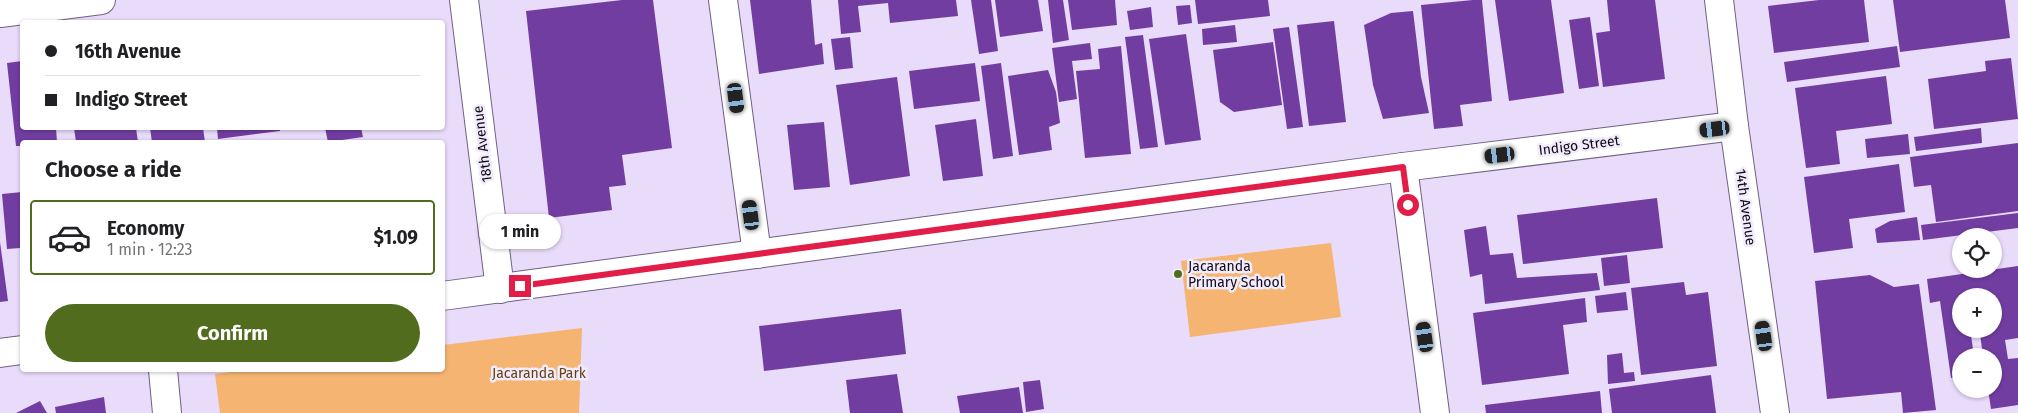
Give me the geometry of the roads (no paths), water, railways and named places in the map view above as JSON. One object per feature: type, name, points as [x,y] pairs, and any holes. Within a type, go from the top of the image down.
[{"type":"street","points":[[0,13],[101,0]]},
{"type":"street","name":"18th Avenue","points":[[464,0],[500,289]]},
{"type":"street","points":[[723,0],[756,254]]},
{"type":"street","name":"14th Avenue","points":[[1719,0],[1734,126],[1775,413]]},
{"type":"street","name":"Indigo Street","points":[[445,296],[1403,167],[1734,126]]},
{"type":"street","points":[[1403,167],[1435,413]]},
{"type":"street","points":[[0,354],[20,350]]},
{"type":"street","points":[[163,372],[167,413]]},
{"type":"place","name":"Jacaranda Primary School","points":[[1178,274]]},
{"type":"park label","name":"Jacaranda Park","points":[[539,373]]}]
